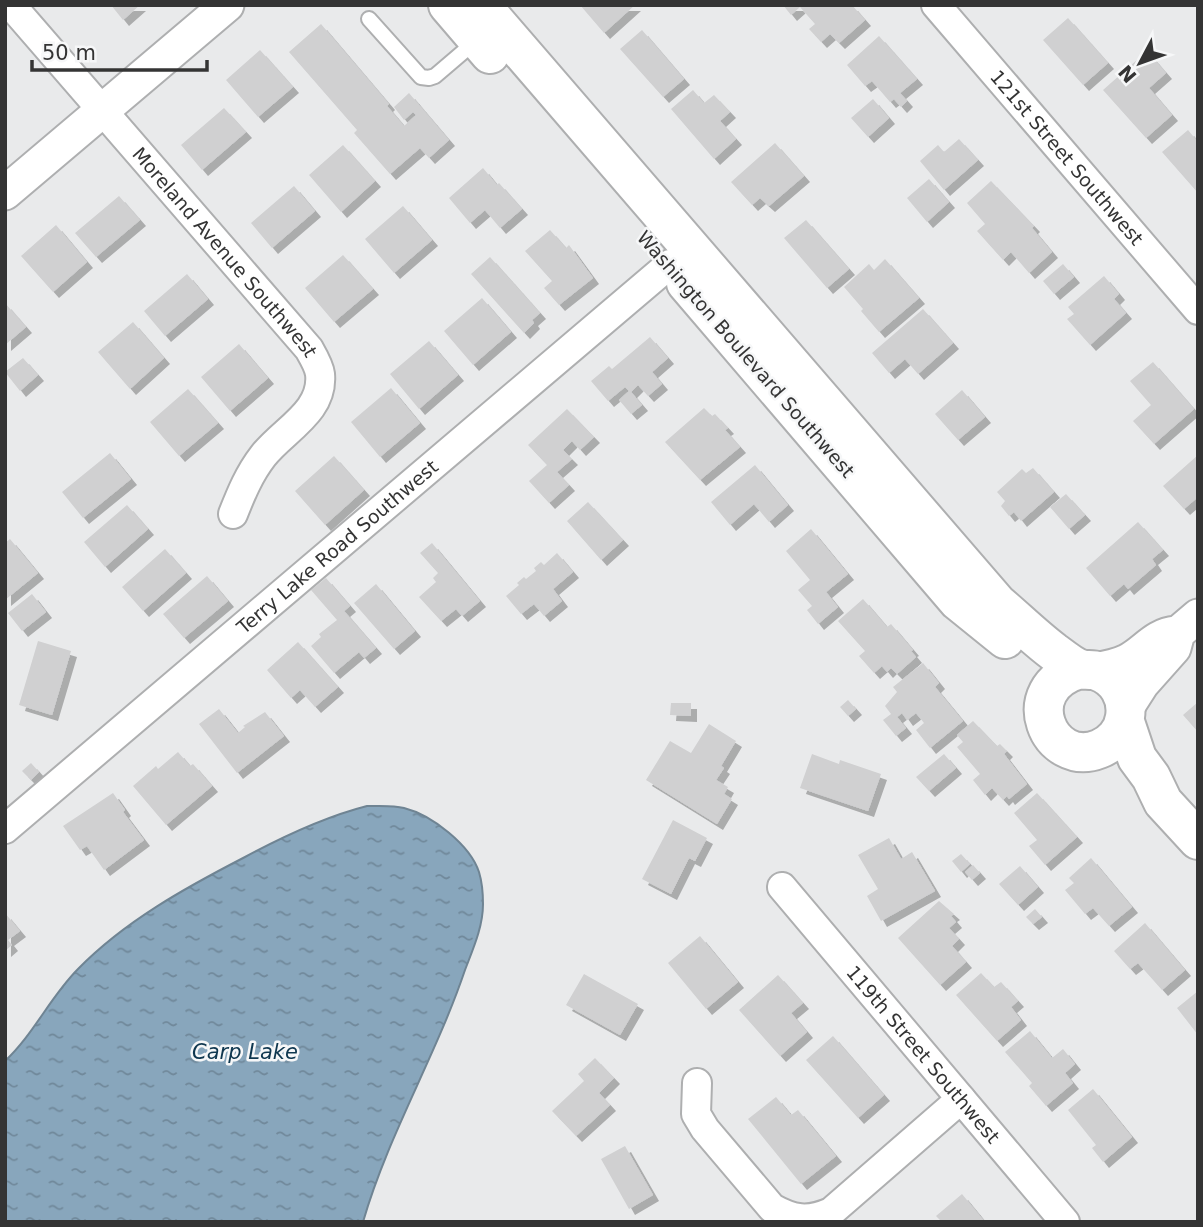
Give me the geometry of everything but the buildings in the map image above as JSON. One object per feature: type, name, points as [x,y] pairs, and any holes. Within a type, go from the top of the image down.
[{"type":"main road","name":"Washington Boulevard Southwest","points":[[448,5],[479,23],[996,603],[1054,652],[1087,669]]},
{"type":"main road","name":"Washington Boulevard Southwest","points":[[479,23],[670,264],[958,601],[1025,658],[1046,698]]},
{"type":"main road","points":[[1163,802],[1136,790],[1104,764],[1084,752],[1058,743],[1049,732],[1044,719],[1046,698],[1055,681],[1067,673],[1087,669],[1107,675],[1117,684],[1124,696],[1126,716],[1137,758],[1151,777],[1163,802],[1198,840]]},
{"type":"main road","points":[[1084,752],[1109,744],[1119,734],[1126,716]]},
{"type":"street","name":"Moreland Avenue Southwest","points":[[11,5],[309,349],[320,372],[318,395],[306,414],[264,454],[248,478],[233,514]]},
{"type":"street","points":[[5,193],[227,5]]},
{"type":"street","name":"121st Street Southwest","points":[[936,5],[1198,310]]},
{"type":"street","name":"Terry Lake Road Southwest","points":[[5,830],[670,264]]},
{"type":"street","points":[[1087,669],[1115,666],[1130,660],[1164,634],[1188,624]]},
{"type":"street","points":[[1126,716],[1142,684],[1174,648],[1188,624]]},
{"type":"street","name":"119th Street Southwest","points":[[782,887],[1065,1222]]},
{"type":"street","points":[[697,1083],[696,1114],[705,1129],[772,1208],[787,1217],[799,1220],[815,1219],[831,1212],[961,1099]]},
{"type":"lane","points":[[369,19],[421,77],[429,78],[435,76],[479,23]]},
{"type":"water","name":"Carp Lake","points":[[367,806],[404,808],[426,817],[449,832],[467,852],[479,872],[483,904],[477,938],[453,1002],[385,1158],[363,1222],[5,1222],[5,1061],[25,1039],[68,980],[115,936],[178,893],[289,835],[320,821]]}]
